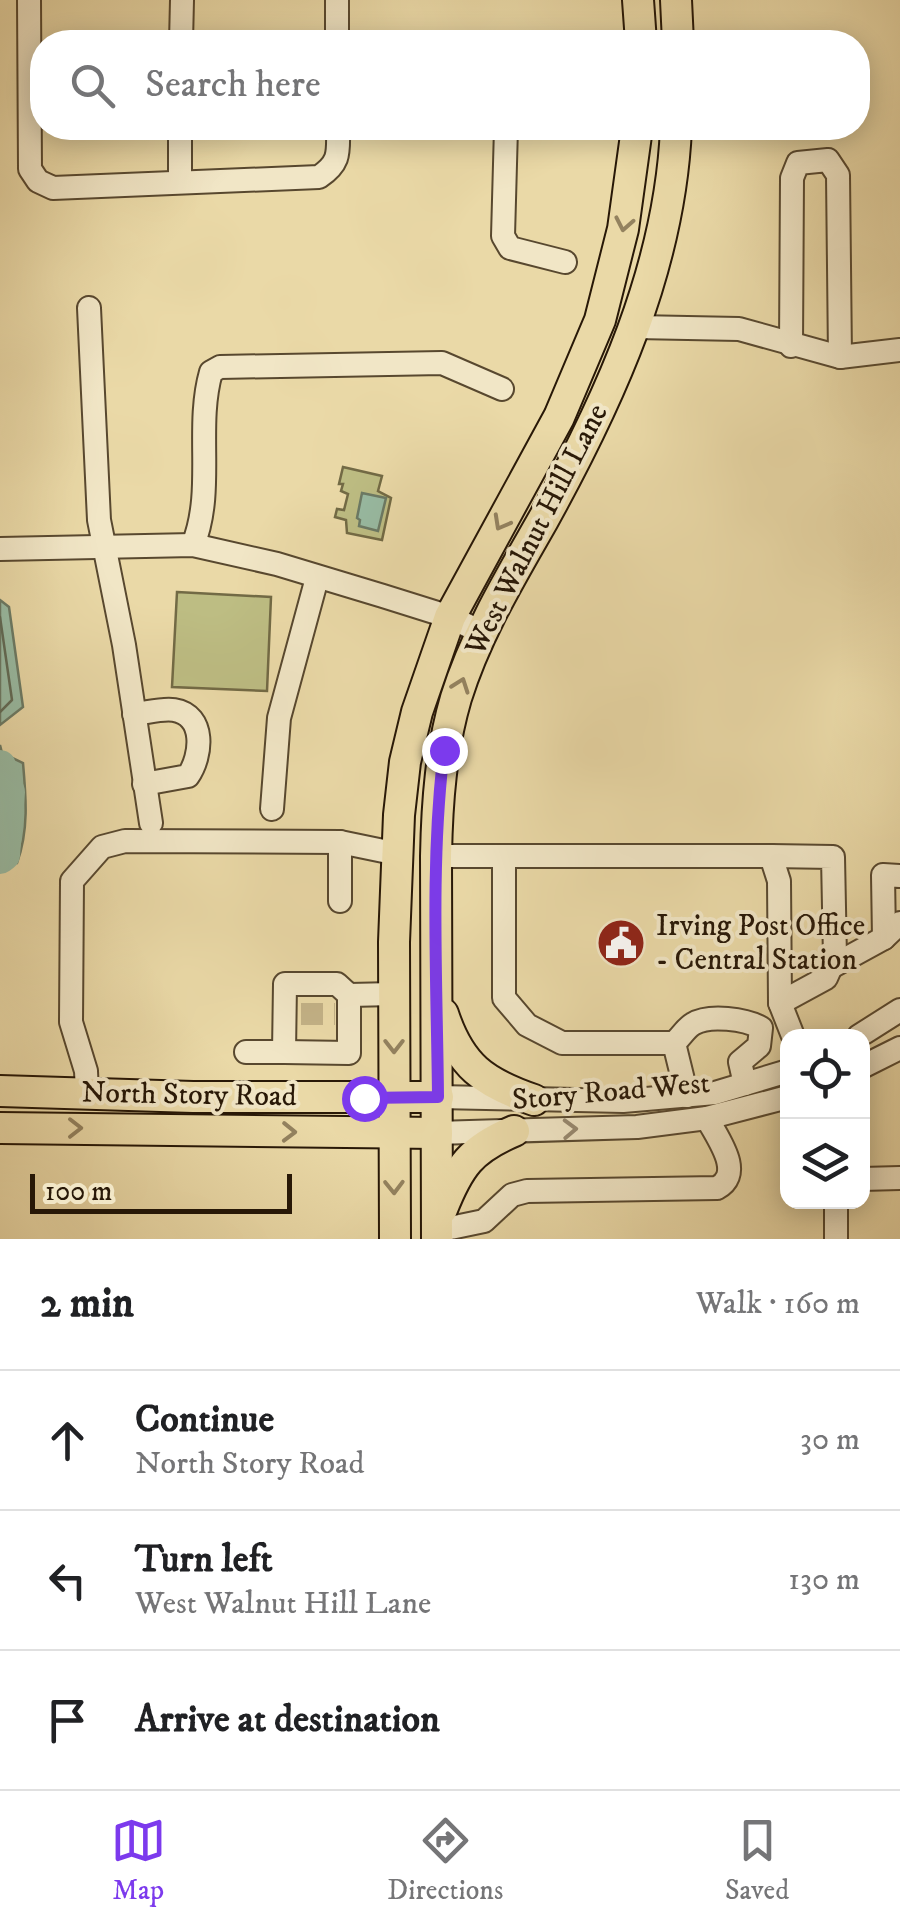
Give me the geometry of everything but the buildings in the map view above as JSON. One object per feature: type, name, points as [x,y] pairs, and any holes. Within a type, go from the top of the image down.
[{"type":"main road","points":[[638,0],[640,30]]},
{"type":"main road","points":[[676,0],[677,30]]},
{"type":"main road","name":"West Walnut Hill Lane","points":[[394,1239],[398,854],[406,762],[416,712],[450,617],[560,416],[610,289],[632,185],[636,140]]},
{"type":"main road","name":"West Walnut Hill Lane","points":[[436,1235],[436,856],[444,750],[456,698],[481,632],[593,425],[636,326],[664,219],[674,140]]},
{"type":"main road","points":[[593,425],[588,420],[587,400],[618,321],[610,289]]},
{"type":"main road","points":[[437,996],[454,1042],[472,1068],[505,1090],[534,1100]]},
{"type":"main road","name":"North Story Road","points":[[8,1091],[438,1097]]},
{"type":"main road","points":[[192,1129],[193,1096]]},
{"type":"main road","name":"North Story Road","points":[[6,1128],[437,1133]]},
{"type":"main road","points":[[436,1235],[456,1178],[474,1151],[514,1131]]},
{"type":"street","points":[[29,0],[30,169],[38,182],[52,188],[320,177],[332,168],[338,140]]},
{"type":"street","points":[[181,30],[182,0]]},
{"type":"street","points":[[337,0],[337,30]]},
{"type":"street","points":[[180,140],[180,180]]},
{"type":"street","points":[[506,140],[503,236],[510,248],[565,262]]},
{"type":"street","points":[[791,346],[792,178],[798,163],[828,160],[838,175],[840,357]]},
{"type":"street","points":[[89,308],[99,520],[151,823]]},
{"type":"street","points":[[636,326],[739,330],[840,357],[900,350]]},
{"type":"street","points":[[194,545],[203,489],[210,372],[220,367],[442,363],[502,388]]},
{"type":"street","points":[[1,549],[194,545],[277,564],[450,617],[481,632]]},
{"type":"street","points":[[272,809],[279,718],[317,578]]},
{"type":"street","points":[[134,714],[176,710],[190,718],[198,730],[197,764],[188,776],[144,784]]},
{"type":"street","points":[[86,1093],[86,1070],[72,1022],[72,880],[102,848],[126,841],[340,842],[398,854]]},
{"type":"street","points":[[340,842],[340,902]]},
{"type":"street","points":[[436,856],[833,857],[835,958],[826,978],[780,1004]]},
{"type":"street","points":[[504,856],[504,998],[527,1025],[562,1043],[674,1043],[692,1024],[706,1020],[750,1022],[761,1028],[759,1046],[740,1062],[745,1084]]},
{"type":"street","points":[[771,856],[779,881],[780,1004],[790,1029]]},
{"type":"street","points":[[831,967],[892,931],[883,876],[900,876]]},
{"type":"street","points":[[260,1097],[272,1052],[293,1014],[285,984],[338,984],[348,1053],[272,1052]]},
{"type":"street","points":[[344,1008],[394,994]]},
{"type":"street","points":[[869,1029],[900,1010]]},
{"type":"street","points":[[674,1043],[687,1096]]},
{"type":"street","points":[[870,1062],[900,1048]]},
{"type":"street","points":[[272,1052],[298,1098]]},
{"type":"street","name":"Story Road West","points":[[438,1097],[623,1102],[715,1093],[780,1073]]},
{"type":"street","name":"Story Road West","points":[[437,1133],[637,1127],[707,1118],[780,1099]]},
{"type":"street","points":[[436,1235],[484,1220],[512,1195],[528,1192],[718,1188],[730,1175],[730,1164],[707,1118]]},
{"type":"street","points":[[870,1179],[900,1178]]},
{"type":"street","points":[[836,1209],[836,1239]]},
{"type":"shaded area","points":[[343,467],[382,476],[378,491],[391,498],[382,540],[347,533],[346,520],[335,517],[337,509],[344,510],[348,494],[341,491],[343,484],[339,484]]},
{"type":"shaded area","points":[[177,592],[271,597],[267,691],[172,687]]},
{"type":"water","points":[[362,493],[386,498],[378,531],[359,526]]},
{"type":"water","points":[[0,600],[9,607],[23,707],[0,725]]},
{"type":"water","points":[[0,745],[2,753],[23,763],[25,826],[17,863],[0,863],[0,848],[17,836],[11,812],[0,804]]},
{"type":"waterway","points":[[0,766],[9,792],[4,855],[0,858]]},
{"type":"tunnel","points":[[301,1014],[335,1014]]},
{"type":"place","name":"Irving Post Office - Central Station","points":[[621,943]]},
{"type":"route","points":[[364,1098],[438,1097],[436,856],[444,750]]}]
